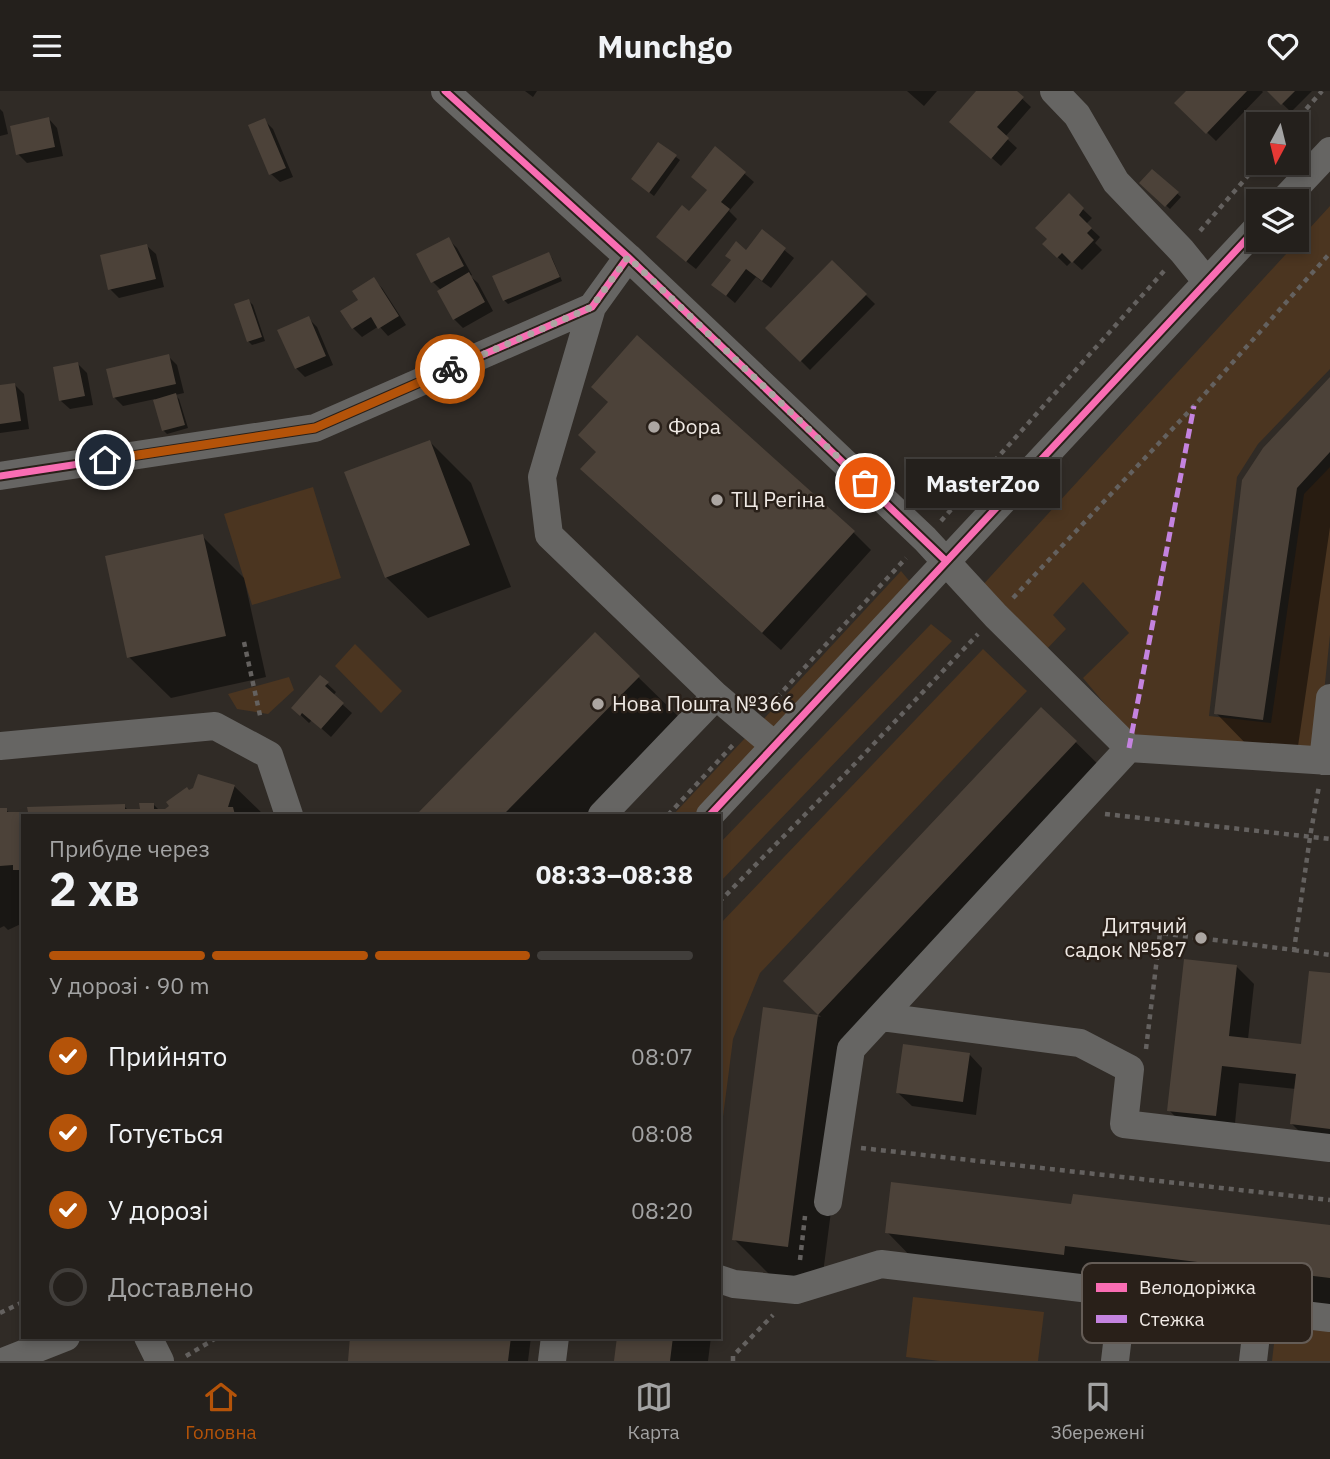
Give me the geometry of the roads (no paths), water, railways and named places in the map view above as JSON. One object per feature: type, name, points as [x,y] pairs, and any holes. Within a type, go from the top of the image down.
[{"type":"street","points":[[445,91],[628,257],[925,540],[1129,748],[1326,761],[1330,698]]},
{"type":"street","points":[[1054,91],[1077,115],[1116,182],[1182,251],[1207,282]]},
{"type":"street","points":[[1294,189],[1330,151]]},
{"type":"street","points":[[711,814],[1246,240]]},
{"type":"street","points":[[628,257],[592,307],[542,477],[549,535],[716,696],[774,745]]},
{"type":"street","points":[[0,476],[315,428],[592,307]]},
{"type":"street","points":[[603,814],[716,696]]},
{"type":"street","points":[[0,746],[215,726],[269,755],[289,814]]},
{"type":"street","points":[[817,1207],[837,1146],[851,1049],[1129,748]]},
{"type":"street","points":[[882,1017],[1080,1043],[1130,1069],[1124,1123],[1330,1148]]},
{"type":"street","points":[[721,1280],[734,1284],[796,1290],[881,1265],[1082,1288]]},
{"type":"street","points":[[1312,1316],[1330,1318]]},
{"type":"street","points":[[5,1361],[61,1339]]},
{"type":"street","points":[[149,1339],[160,1361]]},
{"type":"street","points":[[552,1361],[555,1339]]},
{"type":"street","points":[[1115,1361],[1117,1343]]},
{"type":"street","points":[[1253,1361],[1255,1343]]},
{"type":"place","name":"Фора","points":[[654,427]]},
{"type":"place","name":"MasterZoo","points":[[865,483]]},
{"type":"place","name":"ТЦ Регіна","points":[[717,500]]},
{"type":"place","name":"Нова Пошта №366","points":[[598,704]]},
{"type":"place","name":"Дитячий садок №587","points":[[1201,938]]}]
